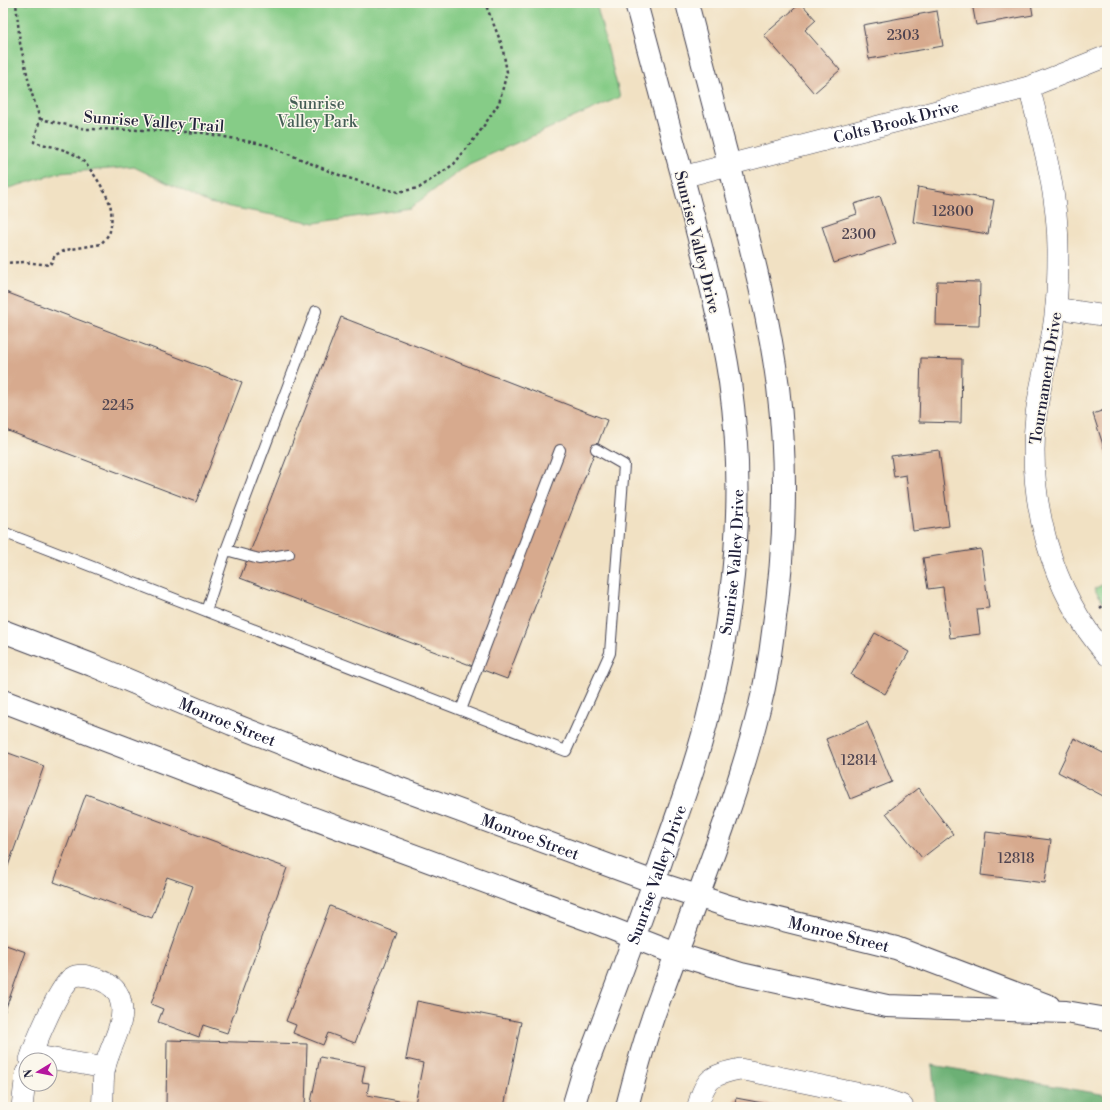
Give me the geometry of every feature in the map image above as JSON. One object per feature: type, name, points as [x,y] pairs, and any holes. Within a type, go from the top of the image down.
[{"type":"main road","name":"Sunrise Valley Drive","points":[[573,1107],[582,1078],[654,882],[690,778],[711,706],[726,629],[735,541],[736,459],[730,381],[713,296],[636,3]]},
{"type":"main road","points":[[627,1107],[647,1035],[741,776],[761,703],[776,612],[784,522],[784,478],[778,388],[763,298],[687,3]]},
{"type":"main road","name":"Monroe Street","points":[[3,631],[92,665],[232,724],[349,770],[654,882],[697,897],[742,910],[896,948],[1066,1012]]},
{"type":"main road","name":"Monroe Street","points":[[3,701],[244,793],[572,913],[676,954],[741,974],[887,1006],[1066,1012],[1107,1019]]},
{"type":"street","name":"Colts Brook Drive","points":[[682,177],[1029,87],[1107,56]]},
{"type":"street","name":"Tournament Drive","points":[[1029,87],[1047,159],[1055,204],[1058,255],[1056,308],[1036,413],[1033,451],[1036,496],[1045,538],[1060,581],[1082,621],[1107,655]]},
{"type":"street","points":[[1056,308],[1107,316]]},
{"type":"street","points":[[33,1052],[51,1010],[67,981],[74,976],[94,978],[108,983],[118,992],[122,1004],[122,1018],[105,1068],[104,1097],[102,1107]]},
{"type":"street","points":[[58,1064],[105,1068]]},
{"type":"street","points":[[698,1107],[700,1096],[712,1077],[724,1072],[740,1069],[880,1098],[903,1107]]},
{"type":"street","points":[[22,1107],[24,1092]]},
{"type":"lane","points":[[206,611],[226,550],[316,311]]},
{"type":"lane","points":[[3,532],[566,751],[610,653],[624,465],[596,449]]},
{"type":"lane","points":[[460,710],[560,450]]},
{"type":"lane","points":[[226,550],[259,559],[289,554]]},
{"type":"path","points":[[3,263],[24,262],[50,265],[55,255],[66,250],[101,244],[110,232],[112,218],[110,204],[99,182],[86,163],[77,156],[60,148],[34,142],[40,119],[31,91],[20,43],[16,3]]},
{"type":"path","name":"Sunrise Valley Trail","points":[[40,119],[86,129],[204,133],[267,146],[336,174],[380,188],[398,192],[419,188],[454,164],[479,133],[499,103],[507,72],[502,45],[486,3]]},
{"type":"green space","name":"Sunrise Valley Park","points":[[3,3],[596,3],[620,97],[469,164],[410,208],[315,223],[209,203],[134,167],[59,173],[3,190]]},
{"type":"green space","points":[[1107,582],[1107,607],[1094,589]]},
{"type":"green space","points":[[932,1065],[1107,1095],[1107,1107],[936,1107]]},
{"type":"building","points":[[801,3],[816,20],[805,30],[840,70],[814,93],[764,35]]},
{"type":"building","points":[[972,3],[1031,3],[1033,15],[976,25]]},
{"type":"building","points":[[937,11],[943,46],[869,59],[863,25]]},
{"type":"building","points":[[918,187],[994,200],[988,234],[913,222]]},
{"type":"building","points":[[880,196],[896,243],[834,263],[822,226],[857,214],[854,204]]},
{"type":"building","points":[[937,281],[980,282],[979,326],[936,325]]},
{"type":"building","points":[[3,291],[242,382],[196,502],[3,429]]},
{"type":"building","points":[[341,317],[607,420],[507,679],[240,578]]},
{"type":"building","points":[[921,358],[962,359],[961,423],[919,422]]},
{"type":"building","points":[[1107,409],[1107,457],[1093,414]]},
{"type":"building","points":[[939,450],[949,526],[913,531],[906,475],[894,477],[891,456]]},
{"type":"building","points":[[981,549],[989,608],[977,609],[980,634],[950,638],[943,587],[928,589],[923,558]]},
{"type":"building","points":[[875,633],[909,652],[885,694],[851,675]]},
{"type":"building","points":[[867,722],[892,782],[850,799],[826,739]]},
{"type":"building","points":[[1074,738],[1107,755],[1107,793],[1105,797],[1058,772]]},
{"type":"building","points":[[3,751],[44,766],[3,880]]},
{"type":"building","points":[[918,788],[953,834],[922,858],[886,813]]},
{"type":"building","points":[[86,794],[287,868],[227,1033],[203,1025],[199,1037],[158,1022],[163,1009],[151,1004],[193,886],[167,877],[152,918],[54,882]]},
{"type":"building","points":[[986,832],[1051,840],[1045,883],[981,875]]},
{"type":"building","points":[[330,906],[397,933],[355,1043],[328,1033],[323,1045],[293,1033],[296,1025],[286,1021]]},
{"type":"building","points":[[3,944],[26,952],[3,1016]]},
{"type":"building","points":[[417,1001],[521,1022],[504,1107],[310,1107],[320,1057],[365,1066],[362,1082],[369,1083],[367,1095],[415,1104],[423,1063],[406,1059]]},
{"type":"building","points":[[167,1040],[307,1044],[305,1107],[166,1107]]},
{"type":"building","points":[[736,1098],[778,1106],[778,1107],[734,1107]]}]
